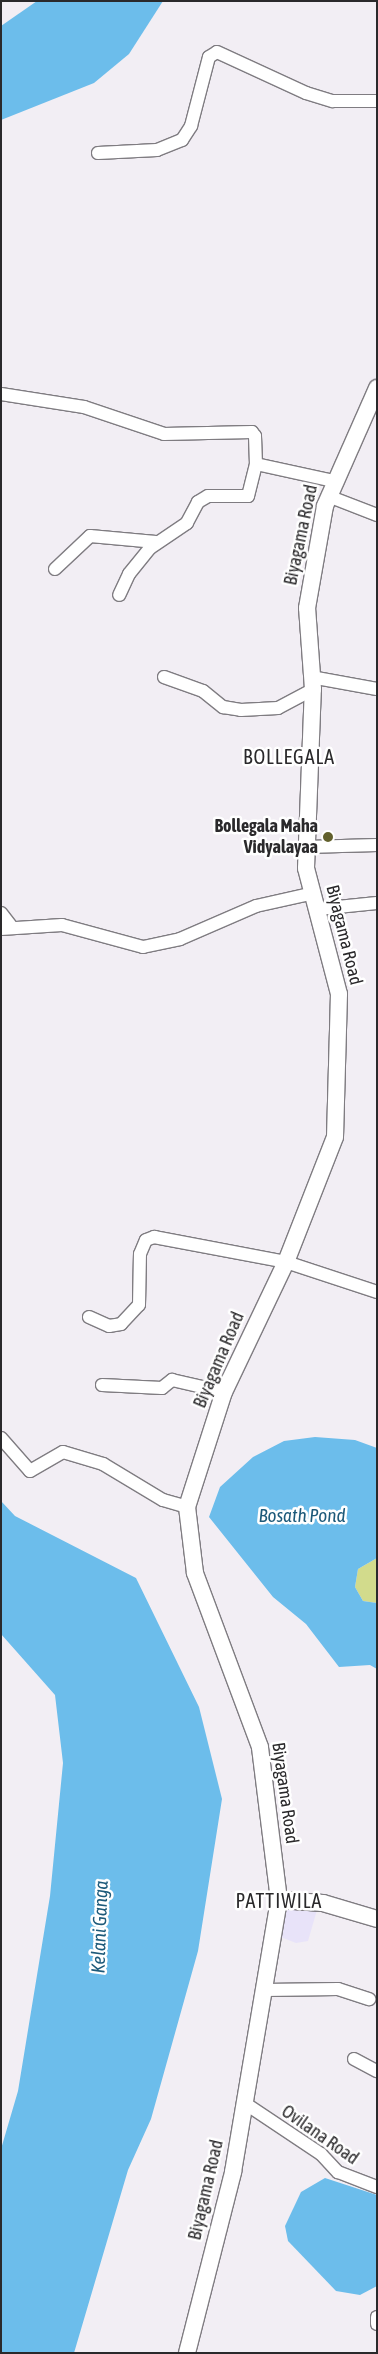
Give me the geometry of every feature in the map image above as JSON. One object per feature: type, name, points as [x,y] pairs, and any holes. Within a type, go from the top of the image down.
[{"type":"main road","name":"Biyagama Road","points":[[187,2353],[246,2104],[279,1900],[260,1747],[195,1573],[186,1507],[224,1392],[286,1262],[331,1156],[336,1124],[339,994],[306,868],[312,683],[307,608],[331,489],[377,388]]},
{"type":"main road","points":[[279,1900],[323,1903],[377,1919]]},
{"type":"street","points":[[98,153],[157,150],[182,140],[191,126],[209,57],[216,52],[306,93],[333,101],[377,100]]},
{"type":"street","points":[[1,394],[84,407],[164,434],[252,432],[256,464],[244,500],[208,496],[198,502],[187,522],[156,542],[129,574],[119,595]]},
{"type":"street","points":[[256,464],[331,489],[377,515]]},
{"type":"street","points":[[55,569],[90,536],[156,542]]},
{"type":"street","points":[[164,678],[203,691],[223,707],[241,710],[278,708],[312,683],[377,689]]},
{"type":"street","points":[[306,847],[377,845]]},
{"type":"street","points":[[1,913],[6,927],[62,925],[144,947],[180,939],[256,906],[314,893]]},
{"type":"street","points":[[318,909],[377,903]]},
{"type":"street","points":[[89,1317],[109,1326],[121,1324],[139,1305],[140,1254],[146,1240],[154,1237],[286,1262],[377,1292]]},
{"type":"street","points":[[102,1385],[162,1388],[172,1380],[224,1392]]},
{"type":"street","points":[[1,1438],[30,1470],[64,1452],[103,1464],[163,1500],[186,1507]]},
{"type":"street","points":[[264,1990],[338,1989],[369,1999]]},
{"type":"street","points":[[354,2059],[377,2071]]},
{"type":"street","name":"Ovilana Road","points":[[246,2104],[321,2154],[338,2172],[377,2187]]},
{"type":"street","points":[[377,2317],[377,2324]]},
{"type":"shaded area","points":[[281,1909],[317,1910],[308,1941],[296,1943],[278,1936]]},
{"type":"green space","points":[[377,1558],[377,1603],[363,1601],[355,1587],[358,1569]]},
{"type":"water","points":[[37,1],[163,1],[129,54],[94,83],[1,120],[1,26]]},
{"type":"water","name":"Bosath Pond","points":[[315,1437],[355,1440],[377,1448],[377,1558],[358,1569],[355,1587],[363,1601],[377,1603],[377,1669],[370,1665],[339,1667],[306,1624],[273,1597],[209,1517],[220,1487],[253,1457],[284,1441]]},
{"type":"water","name":"Kelani Ganga","points":[[1,1501],[15,1516],[136,1578],[199,1707],[222,1799],[198,1951],[151,2119],[128,2170],[74,2353],[1,2353],[1,2149],[18,2091],[50,1896],[63,1763],[55,1695],[1,1634]]},
{"type":"water","points":[[325,2178],[377,2195],[377,2286],[360,2295],[336,2291],[288,2241],[285,2226],[301,2192]]},
{"type":"place","name":"Bollegala Maha Vidyalayaa","points":[[328,837]]},
{"type":"district","name":"BOLLEGALA","points":[[289,756]]},
{"type":"district","name":"PATTIWILA","points":[[279,1900]]}]
